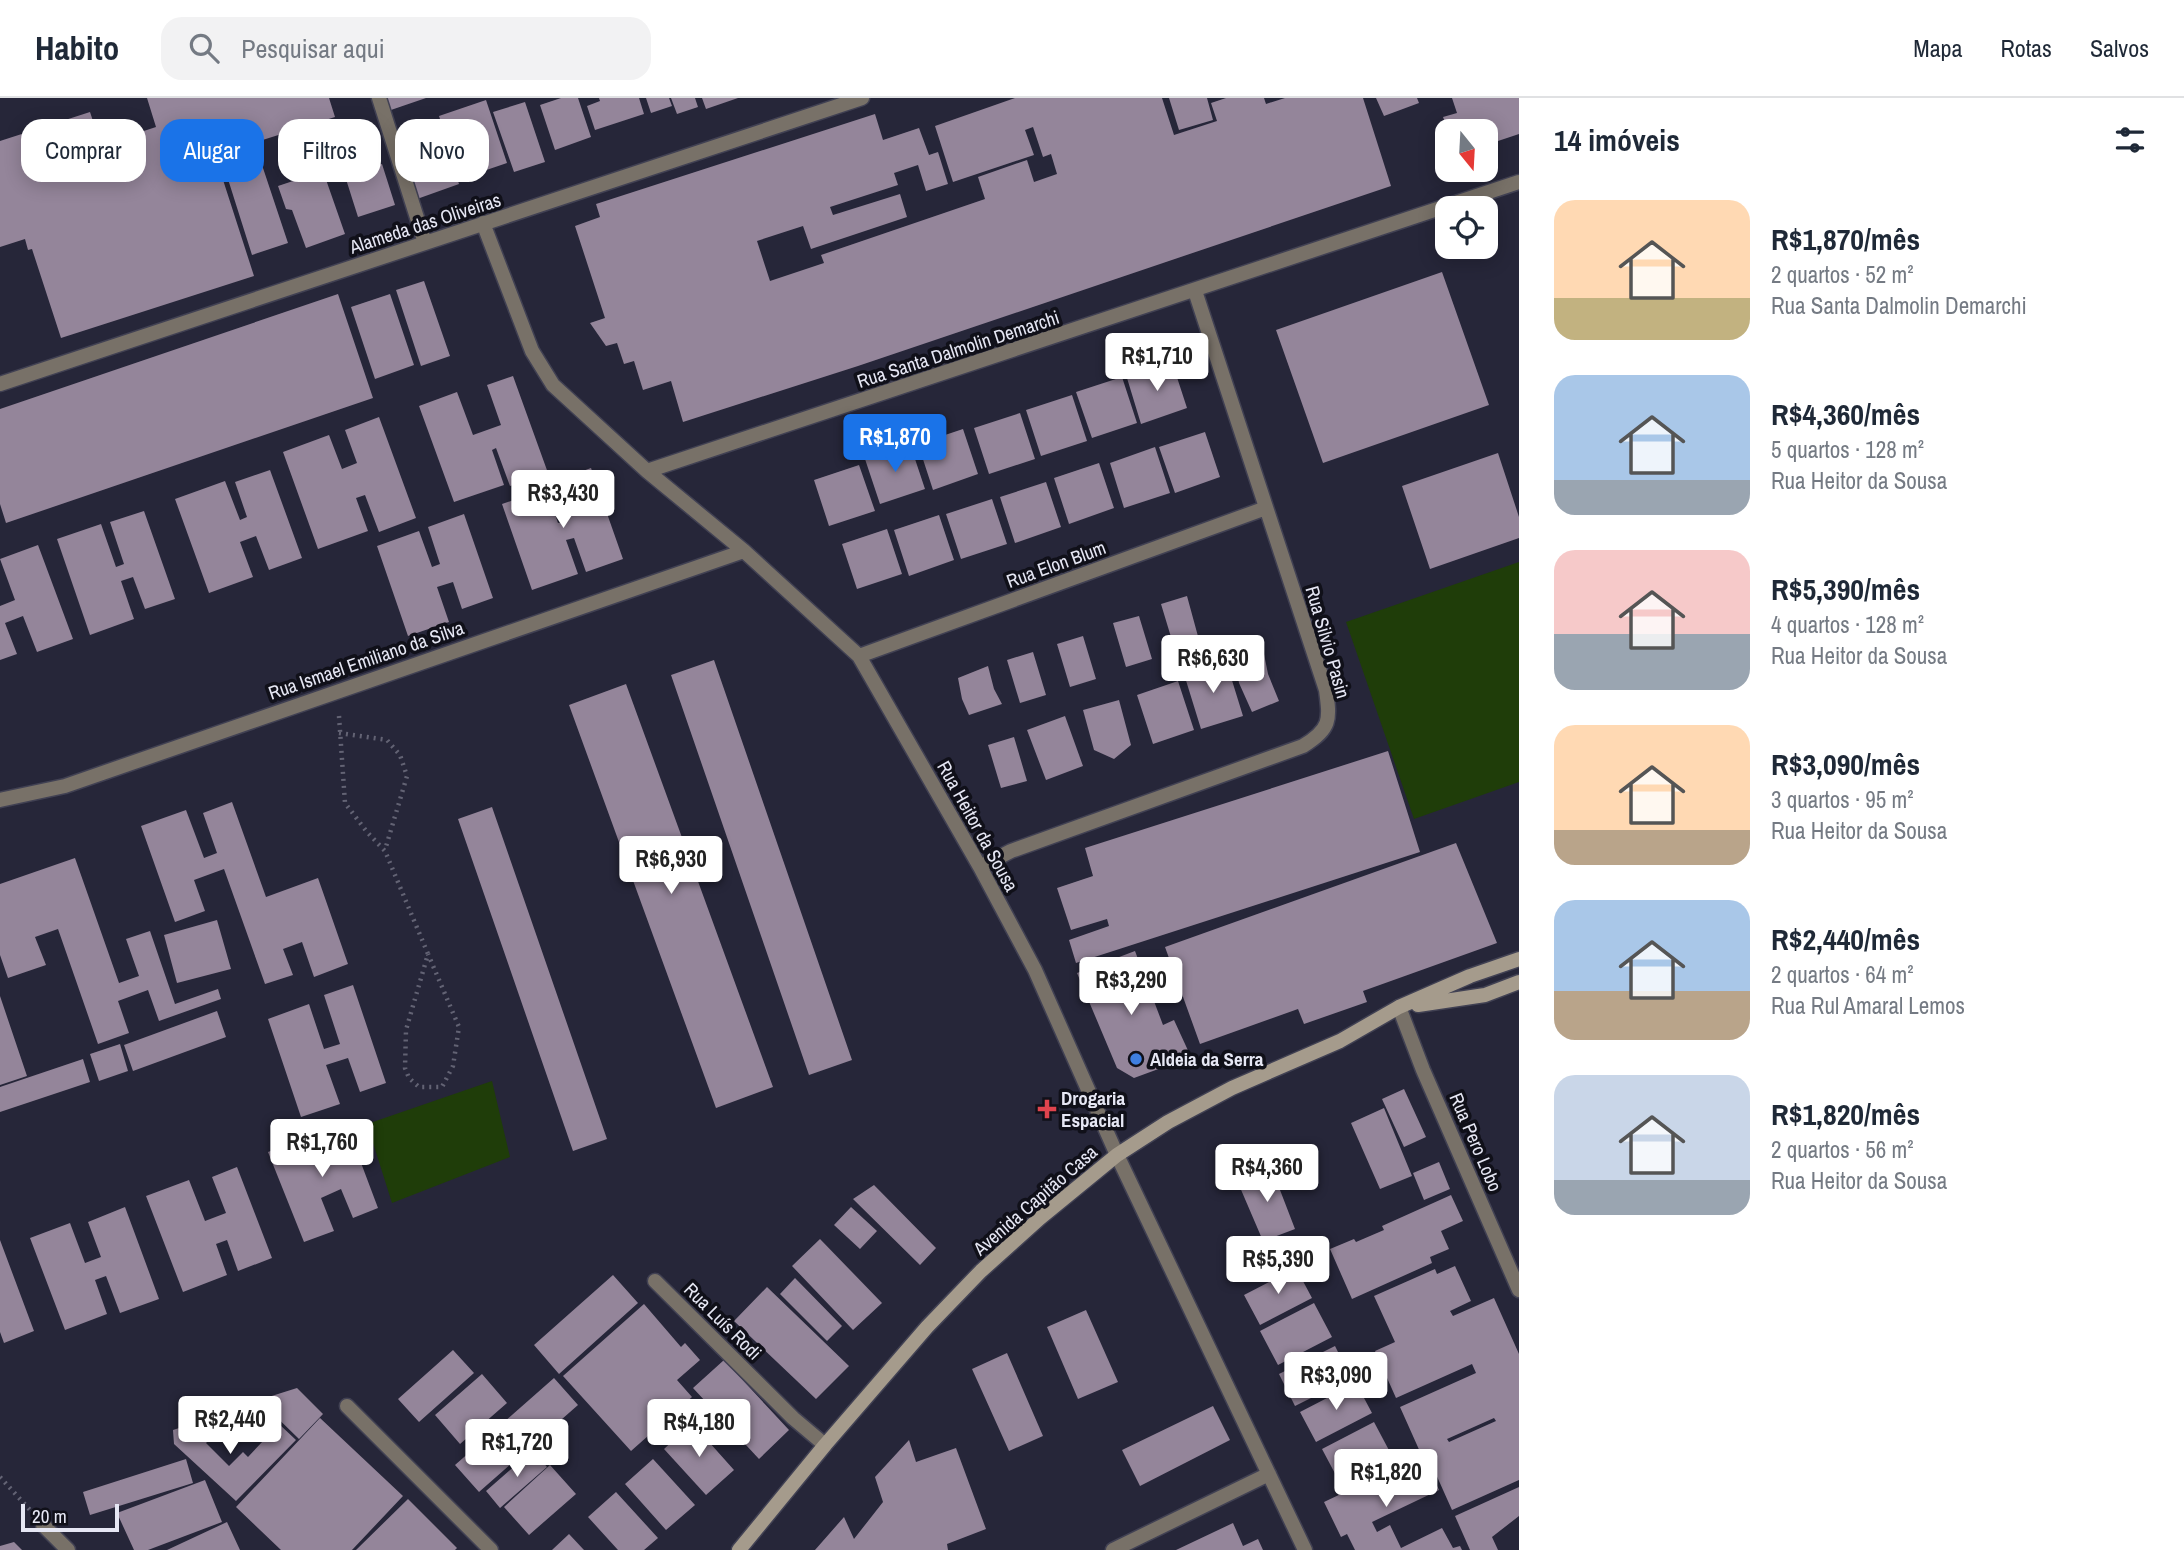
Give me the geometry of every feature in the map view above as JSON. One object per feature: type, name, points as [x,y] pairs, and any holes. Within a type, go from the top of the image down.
[{"type":"main road","name":"Avenida Capitão Casa","points":[[739,1550],[927,1327],[981,1271],[1117,1155],[1168,1122],[1232,1088],[1340,1041],[1399,1007],[1470,976],[1519,959]]},
{"type":"main road","points":[[1399,1007],[1485,995],[1519,982]]},
{"type":"street","points":[[380,98],[425,243]]},
{"type":"street","name":"Alameda das Oliveiras","points":[[0,384],[862,98]]},
{"type":"street","name":"Rua Santa Dalmolin Demarchi","points":[[648,471],[1519,181]]},
{"type":"street","name":"Rua Heitor da Sousa","points":[[483,223],[532,351],[553,385],[648,471],[744,551],[859,656],[980,867],[1035,970],[1117,1155],[1305,1550]]},
{"type":"street","name":"Rua Silvio Pasin","points":[[980,867],[1011,852],[1303,746],[1322,734],[1329,716],[1326,690],[1195,291]]},
{"type":"street","name":"Rua Elon Blum","points":[[859,656],[1266,508]]},
{"type":"street","name":"Rua Ismael Emiliano da Silva","points":[[0,800],[65,786],[744,551]]},
{"type":"street","name":"Rua Pero Lobo","points":[[1399,1007],[1423,1070],[1519,1290]]},
{"type":"street","name":"Rua Luís Rodi","points":[[655,1281],[793,1418],[825,1445]]},
{"type":"street","points":[[347,1406],[491,1550]]},
{"type":"street","points":[[1113,1550],[1269,1474]]},
{"type":"street","points":[[43,1525],[68,1550]]},
{"type":"path","points":[[338,690],[345,803],[385,851],[459,1027],[453,1066],[442,1087],[419,1087],[408,1078],[405,1068],[406,1030],[428,954]]},
{"type":"path","points":[[339,733],[387,740],[400,755],[407,776],[385,851]]},
{"type":"path","points":[[0,1477],[43,1525]]},
{"type":"green space","points":[[1519,562],[1519,782],[1414,819],[1346,622]]},
{"type":"green space","points":[[492,1081],[510,1157],[392,1203],[367,1124]]},
{"type":"building","points":[[147,98],[329,98],[335,117],[278,119],[278,135],[264,139],[264,119],[160,119],[160,182],[224,182],[254,276],[61,338],[32,249],[28,250],[25,239],[0,247],[0,141],[21,134],[21,182],[146,182],[146,130],[156,127]]},
{"type":"building","points":[[384,98],[426,98],[388,111]]},
{"type":"building","points":[[561,98],[578,98],[591,137],[555,150],[540,105]]},
{"type":"building","points":[[599,98],[639,98],[644,114],[595,130],[587,106],[600,101]]},
{"type":"building","points":[[646,98],[669,98],[672,106],[651,113]]},
{"type":"building","points":[[671,98],[695,98],[698,107],[677,114]]},
{"type":"building","points":[[702,98],[738,98],[706,109]]},
{"type":"building","points":[[1015,98],[1162,98],[1174,135],[1217,121],[1211,103],[1226,98],[1264,98],[1266,104],[1285,98],[1363,98],[1391,186],[858,366],[683,422],[671,381],[643,390],[634,361],[624,364],[617,343],[606,346],[590,323],[605,318],[575,226],[600,217],[596,204],[875,114],[883,140],[919,128],[929,155],[938,152],[948,184],[926,191],[918,165],[894,173],[898,185],[830,207],[833,215],[900,194],[907,217],[811,249],[803,226],[757,241],[770,281],[824,263],[821,255],[985,199],[978,177],[1027,160],[1034,182],[1057,174],[1051,154],[1043,157],[1033,127],[1025,130],[1034,155],[953,182],[935,126]]},
{"type":"building","points":[[1169,98],[1207,98],[1213,120],[1179,130]]},
{"type":"building","points":[[1376,98],[1417,98],[1419,103],[1384,116]]},
{"type":"building","points":[[1452,98],[1519,98],[1519,134],[1498,141],[1498,119],[1444,119],[1443,117],[1457,113]]},
{"type":"building","points":[[486,100],[507,163],[489,169],[489,119],[440,119],[439,116]]},
{"type":"building","points":[[525,102],[545,162],[514,172],[493,112]]},
{"type":"building","points":[[90,112],[92,119],[68,119]]},
{"type":"building","points":[[381,164],[395,205],[358,217],[347,182],[381,182]]},
{"type":"building","points":[[264,171],[288,243],[252,255],[229,182],[264,182]]},
{"type":"building","points":[[290,182],[327,182],[345,234],[306,248],[292,210],[286,209],[278,186]]},
{"type":"building","points":[[411,182],[458,182],[459,184],[417,199]]},
{"type":"building","points":[[1442,272],[1489,405],[1323,463],[1276,330]]},
{"type":"building","points":[[424,281],[450,356],[421,366],[396,290]]},
{"type":"building","points":[[338,294],[373,398],[6,523],[0,504],[0,409]]},
{"type":"building","points":[[390,294],[414,365],[375,379],[351,307]]},
{"type":"building","points":[[1172,362],[1187,408],[1141,424],[1127,378]]},
{"type":"building","points":[[513,376],[548,473],[510,486],[496,448],[492,450],[504,485],[454,502],[419,406],[457,392],[473,435],[501,425],[487,385]]},
{"type":"building","points":[[1122,377],[1137,423],[1092,438],[1076,392]]},
{"type":"building","points":[[1072,395],[1087,441],[1041,456],[1026,410]]},
{"type":"building","points":[[1020,413],[1035,459],[989,474],[974,428]]},
{"type":"building","points":[[379,417],[416,518],[379,532],[365,495],[356,498],[368,531],[318,549],[283,452],[329,435],[342,469],[357,463],[345,430]]},
{"type":"building","points":[[963,429],[978,474],[933,490],[918,444]]},
{"type":"building","points":[[1205,432],[1220,477],[1175,493],[1159,447]]},
{"type":"building","points":[[910,444],[925,489],[880,504],[865,459]]},
{"type":"building","points":[[1155,447],[1170,493],[1124,508],[1110,463]]},
{"type":"building","points":[[1498,453],[1519,517],[1519,538],[1430,569],[1402,486]]},
{"type":"building","points":[[1099,463],[1114,508],[1069,524],[1054,478]]},
{"type":"building","points":[[859,465],[875,511],[829,526],[814,480]]},
{"type":"building","points":[[591,468],[623,559],[586,572],[574,538],[566,540],[578,574],[532,590],[502,504],[546,489],[558,523],[567,521],[553,482]]},
{"type":"building","points":[[270,470],[302,558],[269,570],[256,536],[240,542],[253,577],[209,593],[175,499],[225,481],[240,520],[247,517],[235,482]]},
{"type":"building","points":[[1046,482],[1061,527],[1015,543],[1000,497]]},
{"type":"building","points":[[992,499],[1007,544],[961,559],[946,514]]},
{"type":"building","points":[[144,511],[175,599],[145,609],[133,577],[121,581],[134,619],[90,635],[57,539],[101,524],[116,567],[124,564],[110,522]]},
{"type":"building","points":[[464,514],[493,598],[462,609],[453,582],[437,587],[449,622],[408,636],[377,546],[419,531],[432,567],[440,564],[428,527]]},
{"type":"building","points":[[939,515],[954,560],[909,576],[894,530]]},
{"type":"building","points":[[887,529],[902,574],[857,589],[842,544]]},
{"type":"building","points":[[38,545],[73,639],[37,652],[23,616],[5,623],[17,654],[0,660],[0,606],[15,600],[0,559]]},
{"type":"building","points":[[1187,596],[1199,640],[1174,647],[1161,604]]},
{"type":"building","points":[[1139,616],[1152,659],[1126,667],[1113,623]]},
{"type":"building","points":[[1083,636],[1096,679],[1070,687],[1057,644]]},
{"type":"building","points":[[1263,649],[1268,674],[1279,701],[1252,712],[1239,683],[1234,656]]},
{"type":"building","points":[[1033,652],[1046,695],[1020,703],[1007,660]]},
{"type":"building","points":[[714,660],[852,1060],[809,1075],[671,675]]},
{"type":"building","points":[[1226,661],[1243,716],[1201,729],[1184,674]]},
{"type":"building","points":[[988,666],[994,689],[1002,704],[969,715],[962,699],[958,678]]},
{"type":"building","points":[[1178,681],[1194,730],[1153,744],[1137,695]]},
{"type":"building","points":[[626,684],[773,1087],[716,1108],[569,705]]},
{"type":"building","points":[[1119,700],[1131,745],[1114,759],[1094,750],[1083,710]]},
{"type":"building","points":[[1065,716],[1083,766],[1046,780],[1027,730]]},
{"type":"building","points":[[1014,737],[1027,781],[1001,788],[988,745]]},
{"type":"building","points":[[1388,751],[1420,852],[1076,963],[1069,940],[1109,926],[1107,919],[1071,930],[1057,888],[1093,876],[1085,848]]},
{"type":"building","points":[[232,802],[266,897],[318,878],[348,964],[314,977],[302,942],[283,949],[293,975],[265,984],[224,869],[194,880],[205,911],[175,922],[141,826],[186,810],[204,858],[217,853],[203,813]]},
{"type":"building","points":[[492,807],[607,1139],[573,1151],[458,819]]},
{"type":"building","points":[[1456,843],[1497,943],[1363,991],[1367,1002],[1304,1024],[1298,1009],[1200,1044],[1165,947]]},
{"type":"building","points":[[75,858],[119,983],[139,976],[126,939],[150,931],[175,1004],[218,989],[221,999],[159,1021],[148,990],[118,1001],[129,1033],[98,1044],[58,929],[35,937],[46,965],[8,978],[0,955],[0,884]]},
{"type":"building","points":[[217,920],[231,969],[177,983],[164,935]]},
{"type":"building","points":[[1135,951],[1163,1025],[1174,1020],[1191,1057],[1134,1078],[1117,1068],[1077,973]]},
{"type":"building","points":[[353,985],[386,1083],[360,1092],[348,1058],[326,1065],[340,1104],[301,1117],[268,1019],[309,1004],[324,1049],[340,1044],[324,995]]},
{"type":"building","points":[[0,996],[27,1076],[0,1085]]},
{"type":"building","points":[[217,1011],[226,1037],[133,1071],[124,1045]]},
{"type":"building","points":[[120,1044],[128,1071],[99,1081],[90,1054]]},
{"type":"building","points":[[83,1059],[90,1082],[0,1112],[0,1087]]},
{"type":"building","points":[[1404,1089],[1426,1137],[1404,1147],[1382,1099]]},
{"type":"building","points":[[1384,1108],[1412,1176],[1380,1189],[1351,1123]]},
{"type":"building","points":[[346,1123],[378,1208],[353,1218],[341,1189],[321,1198],[334,1231],[304,1242],[268,1152],[309,1136],[321,1166],[327,1164],[315,1135]]},
{"type":"building","points":[[1439,1162],[1450,1189],[1424,1200],[1413,1173]]},
{"type":"building","points":[[1270,1164],[1295,1229],[1263,1241],[1239,1185]]},
{"type":"building","points":[[237,1167],[272,1258],[238,1271],[227,1240],[216,1244],[227,1275],[183,1292],[146,1196],[189,1180],[205,1221],[226,1213],[212,1177]]},
{"type":"building","points":[[874,1185],[936,1248],[920,1265],[853,1199]]},
{"type":"building","points":[[1451,1195],[1463,1221],[1441,1231],[1449,1249],[1430,1257],[1432,1263],[1352,1299],[1330,1249],[1384,1230],[1382,1226]]},
{"type":"building","points":[[125,1207],[159,1299],[120,1313],[106,1276],[95,1280],[107,1314],[65,1330],[30,1238],[70,1223],[85,1263],[101,1257],[88,1222]]},
{"type":"building","points":[[851,1207],[877,1231],[860,1249],[834,1225]]},
{"type":"building","points":[[820,1239],[882,1303],[853,1330],[792,1266]]},
{"type":"building","points":[[0,1240],[34,1331],[4,1343],[0,1332]]},
{"type":"building","points":[[1455,1266],[1471,1301],[1450,1311],[1453,1316],[1494,1298],[1519,1354],[1519,1480],[1452,1510],[1426,1452],[1421,1454],[1400,1407],[1476,1373],[1472,1364],[1396,1398],[1375,1351],[1395,1342],[1374,1296],[1435,1269],[1437,1274]],"holes":[[[1494,1418],[1496,1421],[1449,1442],[1447,1439]]]},
{"type":"building","points":[[1296,1268],[1312,1298],[1260,1325],[1244,1295]]},
{"type":"building","points":[[613,1275],[638,1303],[559,1374],[534,1345]]},
{"type":"building","points":[[795,1278],[842,1326],[827,1341],[780,1294]]},
{"type":"building","points":[[767,1287],[849,1366],[816,1399],[734,1321]]},
{"type":"building","points":[[1314,1303],[1332,1337],[1278,1365],[1260,1331]]},
{"type":"building","points":[[644,1304],[681,1347],[685,1343],[700,1360],[677,1380],[692,1397],[631,1451],[563,1376]]},
{"type":"building","points":[[1086,1310],[1118,1382],[1078,1399],[1047,1327]]},
{"type":"building","points":[[1335,1346],[1351,1378],[1295,1406],[1279,1374]]},
{"type":"building","points":[[453,1350],[474,1373],[419,1422],[398,1399]]},
{"type":"building","points":[[1007,1353],[1043,1436],[1009,1451],[972,1369]]},
{"type":"building","points":[[724,1360],[789,1430],[759,1459],[693,1388]]},
{"type":"building","points":[[482,1374],[507,1403],[460,1444],[435,1415]]},
{"type":"building","points":[[554,1378],[578,1405],[479,1492],[455,1465]]},
{"type":"building","points":[[1356,1383],[1372,1413],[1316,1442],[1300,1412]]},
{"type":"building","points":[[297,1388],[323,1414],[299,1439],[259,1400]]},
{"type":"building","points":[[1213,1406],[1230,1440],[1140,1486],[1122,1450]]},
{"type":"building","points":[[213,1417],[223,1427],[206,1443],[229,1466],[243,1452],[248,1457],[279,1424],[296,1440],[236,1501],[174,1444],[173,1430]]},
{"type":"building","points":[[320,1418],[403,1496],[352,1550],[281,1550],[236,1507]]},
{"type":"building","points":[[1374,1422],[1391,1454],[1339,1481],[1322,1449]]},
{"type":"building","points":[[692,1423],[734,1470],[706,1495],[664,1449]]},
{"type":"building","points":[[909,1440],[916,1462],[956,1448],[986,1529],[947,1544],[948,1550],[815,1550],[844,1517],[854,1539],[883,1502],[875,1477]]},
{"type":"building","points":[[533,1450],[547,1467],[500,1508],[486,1491]]},
{"type":"building","points":[[1423,1455],[1439,1490],[1372,1522],[1377,1532],[1390,1525],[1401,1548],[1442,1528],[1453,1548],[1460,1546],[1462,1550],[1355,1550],[1347,1534],[1341,1537],[1324,1502]]},
{"type":"building","points":[[186,1459],[193,1483],[90,1515],[83,1492]]},
{"type":"building","points":[[653,1459],[695,1505],[666,1530],[625,1484]]},
{"type":"building","points":[[550,1465],[576,1494],[529,1535],[504,1507]]},
{"type":"building","points":[[205,1480],[222,1522],[148,1550],[134,1550],[117,1513]]},
{"type":"building","points":[[1519,1487],[1519,1516],[1492,1537],[1498,1550],[1470,1550],[1455,1516]]},
{"type":"building","points":[[616,1492],[658,1538],[644,1550],[618,1550],[588,1517]]},
{"type":"building","points":[[408,1499],[457,1548],[455,1550],[356,1550]]},
{"type":"building","points":[[227,1522],[240,1550],[167,1550]]},
{"type":"building","points":[[1233,1523],[1243,1546],[1258,1539],[1263,1550],[1176,1550]]},
{"type":"building","points":[[569,1534],[584,1550],[552,1550]]},
{"type":"building","points":[[14,1542],[22,1550],[0,1550],[0,1546]]},
{"type":"place","name":"Aldeia da Serra","points":[[1136,1059]]},
{"type":"place","name":"Drogaria Espacial","points":[[1047,1109]]}]
